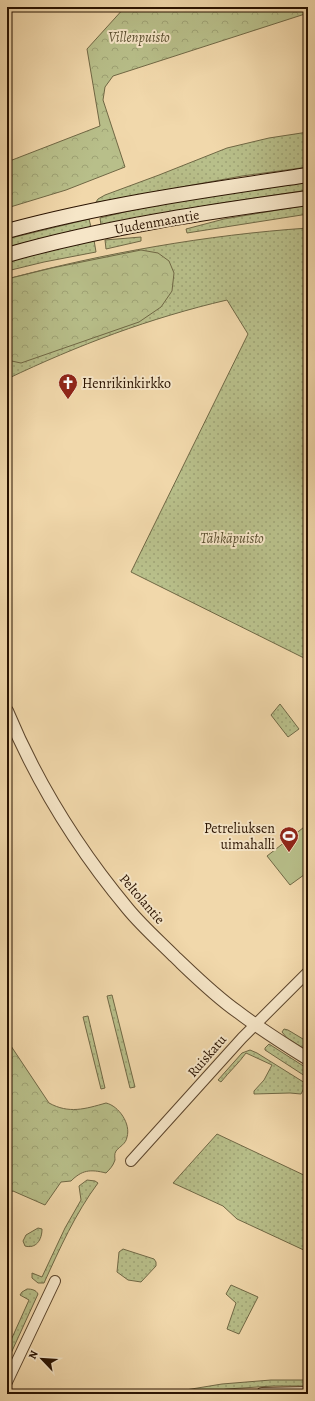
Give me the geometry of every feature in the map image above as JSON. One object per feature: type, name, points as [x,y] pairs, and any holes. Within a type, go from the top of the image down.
[{"type":"main road","name":"Uudenmaantie","points":[[7,231],[178,194],[308,175]]},
{"type":"main road","name":"Uudenmaantie","points":[[7,254],[98,233],[179,217],[308,198]]},
{"type":"street","name":"Peltolantie","points":[[7,711],[17,736],[41,784],[58,813],[97,870],[128,910],[152,935],[219,998],[255,1025],[308,1059]]},
{"type":"street","name":"Ruiskatu","points":[[130,1161],[242,1038],[308,972]]},
{"type":"street","points":[[7,1382],[55,1281]]},
{"type":"street","points":[[262,1394],[308,1393]]},
{"type":"green space","name":"Villenpuisto","points":[[125,7],[308,7],[308,13],[113,76],[105,87],[103,100],[125,167],[66,190],[7,208],[7,162],[100,126],[87,49]]},
{"type":"green space","points":[[308,132],[308,167],[242,176],[96,202],[105,195],[227,148],[269,138]]},
{"type":"green space","points":[[308,182],[308,190],[209,205],[101,225],[100,218],[151,206]]},
{"type":"green space","points":[[308,205],[308,214],[187,233],[186,229],[224,219]]},
{"type":"green space","points":[[89,219],[91,227],[7,247],[7,239]]},
{"type":"green space","name":"Tähkäpuisto","points":[[308,228],[308,660],[131,572],[248,334],[227,300],[142,324],[60,355],[7,379],[7,279],[81,261],[156,246],[232,235]]},
{"type":"green space","points":[[141,237],[141,241],[106,249],[105,240]]},
{"type":"green space","points":[[94,240],[96,252],[7,271],[7,261]]},
{"type":"green space","points":[[141,250],[158,253],[169,261],[174,273],[172,291],[161,307],[139,322],[21,363],[7,360],[7,279],[52,268]]},
{"type":"green space","points":[[280,704],[299,729],[288,737],[271,715]]},
{"type":"green space","name":"Petreliuksen uimahalli","points":[[308,824],[308,872],[290,885],[267,856]]},
{"type":"green space","points":[[112,995],[135,1087],[130,1088],[107,996]]},
{"type":"green space","points":[[88,1016],[105,1088],[101,1089],[83,1017]]},
{"type":"green space","points":[[284,1029],[308,1042],[308,1051],[287,1038],[282,1032]]},
{"type":"green space","points":[[7,1040],[49,1103],[63,1108],[84,1109],[106,1103],[115,1108],[126,1121],[128,1132],[126,1139],[116,1151],[115,1160],[106,1173],[87,1171],[71,1181],[61,1182],[45,1205],[13,1191],[7,1193]]},
{"type":"green space","points":[[269,1044],[305,1067],[308,1070],[308,1078],[265,1050]]},
{"type":"green space","points":[[250,1050],[305,1083],[301,1094],[254,1094],[254,1091],[264,1080],[272,1065],[246,1053],[221,1082],[218,1080],[242,1053]]},
{"type":"green space","points":[[217,1134],[308,1177],[308,1252],[237,1219],[223,1206],[173,1183]]},
{"type":"green space","points":[[87,1180],[98,1183],[75,1219],[44,1283],[38,1283],[32,1278],[32,1273],[42,1277],[65,1228],[81,1200],[79,1186]]},
{"type":"green space","points":[[38,1228],[42,1229],[41,1237],[38,1243],[29,1247],[25,1246],[23,1241],[26,1235]]},
{"type":"green space","points":[[123,1249],[154,1259],[156,1262],[156,1266],[141,1282],[128,1280],[117,1272],[119,1252]]},
{"type":"green space","points":[[231,1285],[258,1297],[239,1334],[227,1329],[236,1303],[226,1294]]},
{"type":"green space","points":[[27,1289],[34,1290],[38,1294],[7,1362],[7,1349],[29,1300],[20,1295]]},
{"type":"green space","points":[[271,1380],[308,1380],[308,1386],[273,1386],[227,1389],[193,1394],[161,1394],[222,1384]]},
{"type":"place","name":"Henrikinkirkko","points":[[68,400]]},
{"type":"place","name":"Petreliuksen uimahalli","points":[[289,853]]}]
